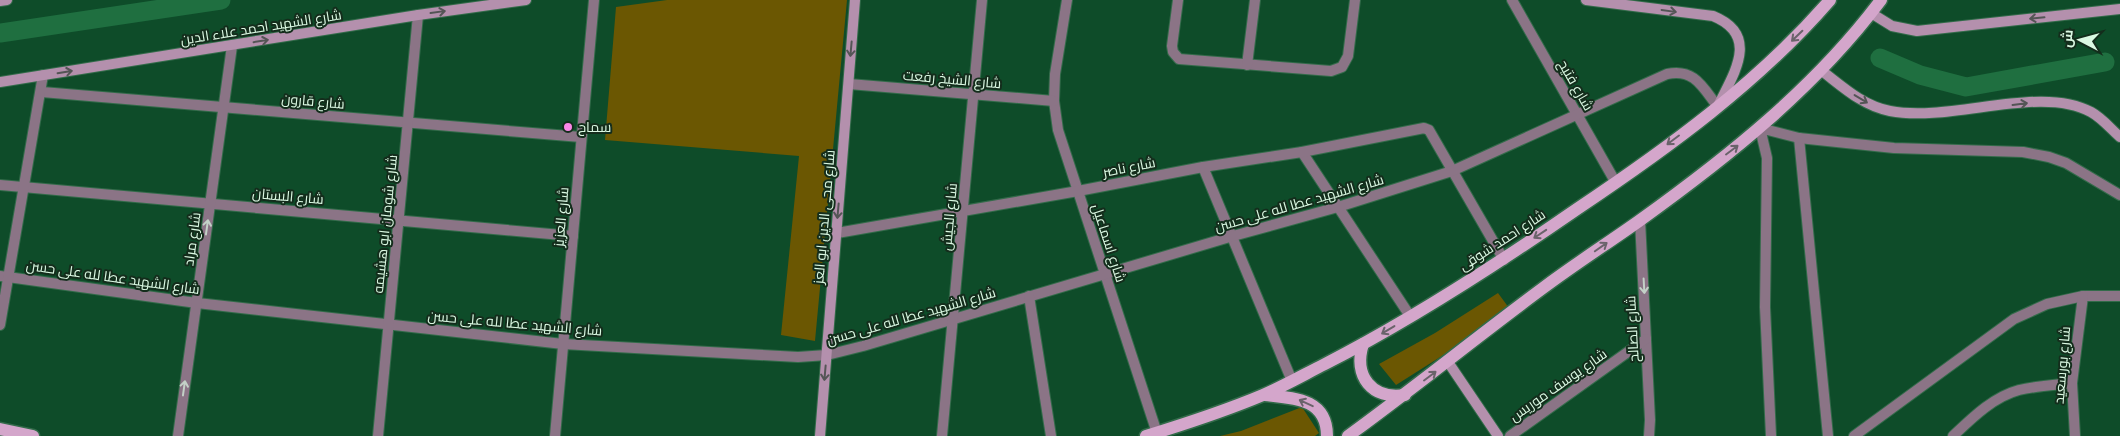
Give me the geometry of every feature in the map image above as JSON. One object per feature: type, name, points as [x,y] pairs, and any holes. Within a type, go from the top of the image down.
[{"type":"main road","name":"شارع احمد شوقى","points":[[1152,434],[1264,395],[1363,344],[1504,260],[1616,183],[1718,107],[1773,59],[1830,0]]},
{"type":"main road","points":[[1348,436],[1405,395],[1544,287],[1640,220],[1760,128],[1822,71],[1880,0]]},
{"type":"main road","points":[[1363,344],[1360,362],[1365,379],[1378,392],[1387,395],[1405,395]]},
{"type":"main road","points":[[1264,395],[1302,400],[1310,403],[1322,416],[1326,424],[1327,436]]},
{"type":"main road","points":[[0,429],[34,436]]},
{"type":"street","points":[[0,1],[7,0]]},
{"type":"street","name":"شارع الشهيد احمد علاء الدين","points":[[0,82],[418,15],[526,0]]},
{"type":"street","name":"شارع العزيز","points":[[555,436],[594,0]]},
{"type":"street","name":"شارع محى الدين ابو العز","points":[[820,436],[855,0]]},
{"type":"street","name":"شارع الجيش","points":[[942,436],[982,0]]},
{"type":"street","name":"شارع اسماعيل","points":[[1067,0],[1054,74],[1054,101],[1058,130],[1105,274],[1152,434]]},
{"type":"street","points":[[1178,0],[1172,46],[1176,57],[1183,61],[1337,70],[1346,62],[1348,56],[1355,0]]},
{"type":"street","points":[[1247,65],[1255,0]]},
{"type":"street","name":"شارع فتيح","points":[[1512,0],[1616,183]]},
{"type":"street","points":[[1586,0],[1713,16],[1730,26],[1740,44],[1741,54],[1739,64],[1718,107]]},
{"type":"street","points":[[1871,13],[1892,26],[1917,31],[2120,9]]},
{"type":"street","name":"شارع شومان ابو هشيمه","points":[[378,436],[418,15]]},
{"type":"street","name":"شارع مراد","points":[[178,436],[232,46]]},
{"type":"street","points":[[1822,71],[1862,101],[1888,111],[1916,115],[2034,102],[2056,102],[2074,105],[2092,112],[2120,137]]},
{"type":"street","name":"شارع الشهيد عطا لله على حسن","points":[[4,276],[196,303],[563,344],[798,357],[827,355],[1338,207],[1452,171],[1667,74],[1675,72],[1691,76],[1698,81],[1718,107]]},
{"type":"street","points":[[0,325],[4,276],[25,187],[44,75]]},
{"type":"street","name":"شارع الشيخ رفعت","points":[[848,84],[1054,101]]},
{"type":"street","name":"شارع قارون","points":[[42,92],[581,137]]},
{"type":"street","name":"شارع ناصر","points":[[837,233],[1203,167],[1302,152],[1427,128],[1452,171]]},
{"type":"street","points":[[1771,436],[1766,307],[1767,158],[1760,128],[1799,138],[1894,148],[2023,152],[2049,157],[2066,163],[2120,195]]},
{"type":"street","points":[[1799,138],[1828,436]]},
{"type":"street","points":[[1302,152],[1410,316]]},
{"type":"street","points":[[1203,167],[1292,381]]},
{"type":"street","points":[[1452,171],[1504,260]]},
{"type":"street","name":"شارع البستان","points":[[0,185],[573,236]]},
{"type":"street","name":"شارع الصالح","points":[[1640,220],[1650,420],[1649,436]]},
{"type":"street","points":[[1030,296],[1051,436]]},
{"type":"street","points":[[1854,436],[2014,319],[2047,304],[2083,296],[2120,296]]},
{"type":"street","name":"شارع بورسعيد","points":[[2075,436],[2072,383],[2083,296]]},
{"type":"street","name":"شارع يوسف موريس","points":[[1510,436],[1646,339]]},
{"type":"street","points":[[1448,362],[1498,436]]},
{"type":"street","points":[[1953,436],[1971,418],[1996,399],[2018,390],[2072,383]]},
{"type":"shaded area","points":[[667,0],[847,0],[815,341],[781,335],[799,156],[605,140],[616,7]]},
{"type":"shaded area","points":[[1498,293],[1509,308],[1445,354],[1396,385],[1379,364],[1435,333]]},
{"type":"shaded area","points":[[1302,407],[1319,433],[1315,436],[1220,436],[1241,431]]},
{"type":"waterway","points":[[0,33],[221,0]]},
{"type":"waterway","points":[[1880,58],[1920,75],[1966,87],[2105,62]]},
{"type":"place","name":"سماح","points":[[568,127]]}]
